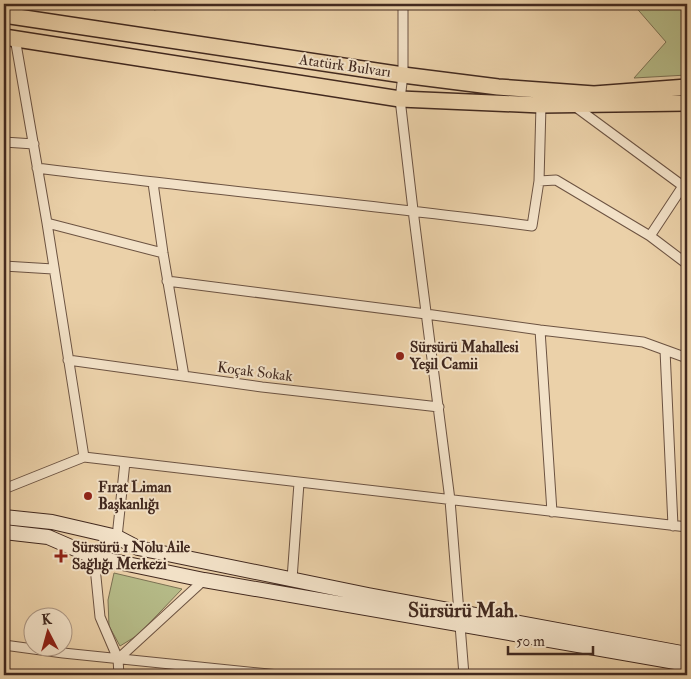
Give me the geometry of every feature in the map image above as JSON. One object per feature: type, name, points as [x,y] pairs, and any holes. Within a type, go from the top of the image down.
[{"type":"main road","name":"Atatürk Bulvarı","points":[[4,15],[404,75],[498,87],[594,94],[687,87]]},
{"type":"main road","name":"Atatürk Bulvarı","points":[[9,38],[400,99],[541,105],[687,103]]},
{"type":"main road","points":[[4,517],[52,522],[118,537],[138,548],[292,579],[460,618],[687,664]]},
{"type":"main road","points":[[4,532],[48,537],[94,557],[204,580],[687,654]]},
{"type":"street","points":[[403,4],[404,75],[400,99],[450,500],[464,675]]},
{"type":"street","points":[[9,38],[34,144],[84,457]]},
{"type":"street","points":[[37,168],[153,183],[413,210],[532,226],[539,181],[541,105]]},
{"type":"street","points":[[572,105],[685,188],[650,236]]},
{"type":"street","points":[[4,142],[34,144]]},
{"type":"street","points":[[539,181],[556,180],[650,236],[687,264]]},
{"type":"street","points":[[153,183],[184,376]]},
{"type":"street","points":[[47,223],[163,253]]},
{"type":"street","points":[[4,266],[53,268]]},
{"type":"street","points":[[168,281],[643,342],[687,358]]},
{"type":"street","points":[[540,330],[552,512]]},
{"type":"street","points":[[665,350],[673,526]]},
{"type":"street","name":"Koçak Sokak","points":[[68,360],[439,407]]},
{"type":"street","points":[[4,489],[84,457],[687,527]]},
{"type":"street","points":[[119,675],[118,659],[100,617],[94,557],[118,537],[125,462]]},
{"type":"street","points":[[292,579],[299,483]]},
{"type":"street","points":[[118,659],[204,580]]},
{"type":"street","points":[[4,645],[118,659],[279,675]]},
{"type":"green space","points":[[153,4],[188,4],[154,10]]},
{"type":"green space","points":[[633,4],[687,4],[687,75],[634,78],[666,42]]},
{"type":"green space","points":[[114,573],[182,589],[138,635],[120,646],[109,626],[108,600]]},
{"type":"place","name":"Sürsürü Mahallesi Yeşil Camii","points":[[400,356]]},
{"type":"place","name":"Fırat Liman Başkanlığı","points":[[88,496]]},
{"type":"place","name":"Sürsürü 1 Nolu Aile Sağlığı Merkezi","points":[[61,556]]},
{"type":"district","name":"Sürsürü Mah.","points":[[463,610]]}]
